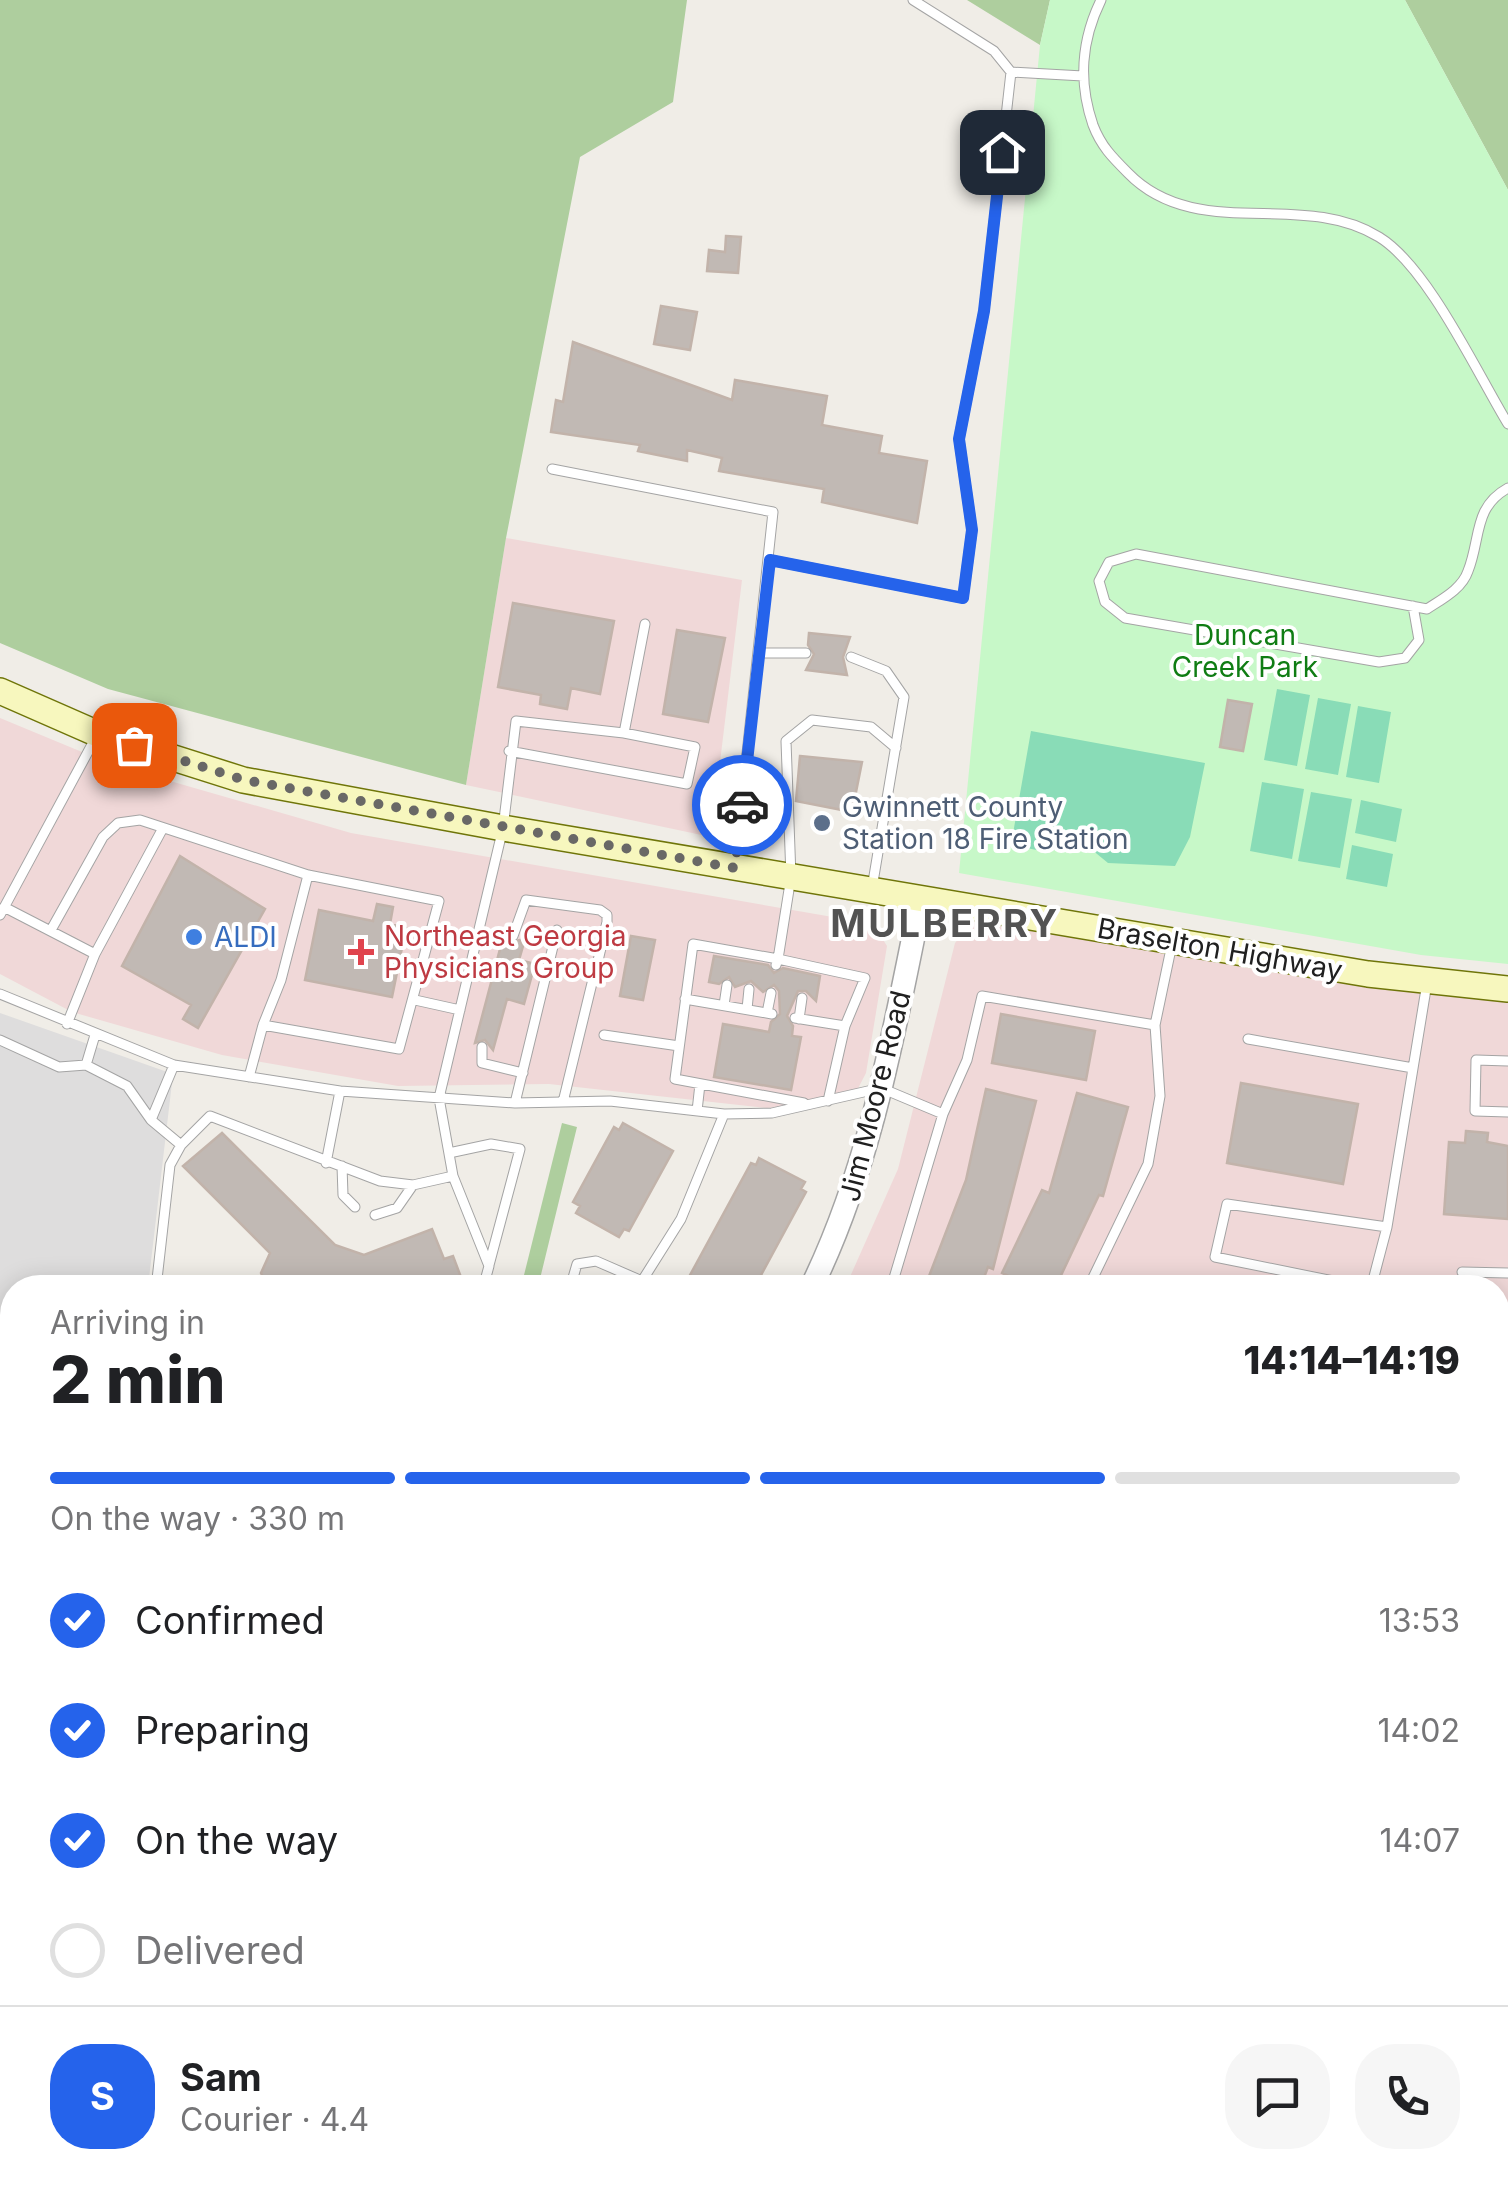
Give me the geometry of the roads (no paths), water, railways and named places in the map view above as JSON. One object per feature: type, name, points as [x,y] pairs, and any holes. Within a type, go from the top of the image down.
[{"type":"main road","name":"Braselton Highway","points":[[0,691],[98,734],[244,780],[503,828],[1172,941],[1508,989]]},
{"type":"street","name":"Jim Moore Road","points":[[818,1275],[842,1226],[881,1088],[922,899]]},
{"type":"lane","points":[[770,560],[963,598],[972,530],[959,439],[984,311],[1011,72],[994,51],[913,0]]},
{"type":"lane","points":[[1101,0],[1082,57],[1086,103],[1101,146],[1142,188],[1193,211],[1334,217],[1379,237],[1412,264],[1508,424]]},
{"type":"lane","points":[[1011,72],[1083,76]]},
{"type":"lane","points":[[552,470],[773,512],[735,868]]},
{"type":"lane","points":[[1413,606],[1418,640],[1405,658],[1378,662],[1125,618],[1105,602],[1100,581],[1109,562],[1136,554],[1413,606],[1428,609],[1468,574],[1481,512],[1508,488]]},
{"type":"lane","points":[[624,733],[645,624]]},
{"type":"lane","points":[[760,653],[806,653]]},
{"type":"lane","points":[[851,657],[886,671],[904,698],[872,891]]},
{"type":"lane","points":[[777,962],[792,878],[786,742],[812,720],[871,728],[896,748]]},
{"type":"lane","points":[[489,1266],[453,1176],[439,1098],[503,828],[510,750],[516,722],[624,733],[695,748],[687,784],[510,750]]},
{"type":"lane","points":[[95,954],[3,906],[98,734]]},
{"type":"lane","points":[[51,930],[103,837],[118,822],[140,820],[308,875],[439,901],[399,1049],[263,1025]]},
{"type":"lane","points":[[67,1024],[95,954],[163,828]]},
{"type":"lane","points":[[250,1078],[308,875]]},
{"type":"lane","points":[[513,936],[526,900],[600,910],[608,915],[596,965]]},
{"type":"lane","points":[[515,1102],[556,930]]},
{"type":"lane","points":[[1094,1275],[1148,1164],[1160,1096],[1155,1025],[1172,941]]},
{"type":"lane","points":[[812,1104],[675,1078],[693,944],[865,978],[845,1026],[828,1101]]},
{"type":"lane","points":[[563,1102],[593,979]]},
{"type":"lane","points":[[1374,1275],[1387,1228],[1428,980]]},
{"type":"lane","points":[[724,1006],[728,985]]},
{"type":"lane","points":[[747,1009],[749,989]]},
{"type":"lane","points":[[686,999],[770,1013],[770,993]]},
{"type":"lane","points":[[0,994],[174,1065],[340,1091],[515,1102],[610,1101],[724,1114],[772,1113],[881,1088],[942,1114]]},
{"type":"lane","points":[[895,1275],[942,1114],[967,1060],[982,996],[1155,1025]]},
{"type":"lane","points":[[802,998],[797,1018],[845,1026]]},
{"type":"lane","points":[[415,1000],[460,1010]]},
{"type":"lane","points":[[86,1065],[95,1035]]},
{"type":"lane","points":[[604,1035],[679,1046]]},
{"type":"lane","points":[[1248,1039],[1414,1068]]},
{"type":"lane","points":[[0,1040],[59,1067],[86,1065],[126,1086],[150,1120],[181,1145]]},
{"type":"lane","points":[[482,1047],[482,1063],[522,1073]]},
{"type":"lane","points":[[1508,1061],[1476,1060],[1475,1111],[1508,1112]]},
{"type":"lane","points":[[150,1120],[174,1065]]},
{"type":"lane","points":[[697,1111],[700,1084]]},
{"type":"lane","points":[[326,1162],[340,1091]]},
{"type":"lane","points":[[649,1275],[680,1218],[724,1114]]},
{"type":"lane","points":[[157,1275],[170,1165],[181,1145],[210,1116],[380,1180],[413,1185],[453,1176]]},
{"type":"lane","points":[[449,1152],[491,1144],[520,1149],[487,1275]]},
{"type":"lane","points":[[342,1166],[342,1195],[355,1207]]},
{"type":"lane","points":[[376,1215],[397,1208],[413,1185]]},
{"type":"lane","points":[[1305,1275],[1215,1257],[1227,1204],[1387,1228]]},
{"type":"lane","points":[[574,1275],[577,1264],[596,1261],[625,1275]]},
{"type":"lane","points":[[1462,1272],[1508,1272]]},
{"type":"place","name":"Gwinnett County Station 18 Fire Station","points":[[822,823]]},
{"type":"place","name":"ALDI","points":[[194,937]]},
{"type":"place","name":"Northeast Georgia Physicians Group","points":[[361,952]]},
{"type":"district","name":"MULBERRY","points":[[945,923]]},
{"type":"park label","name":"Duncan Creek Park","points":[[1245,651]]}]
